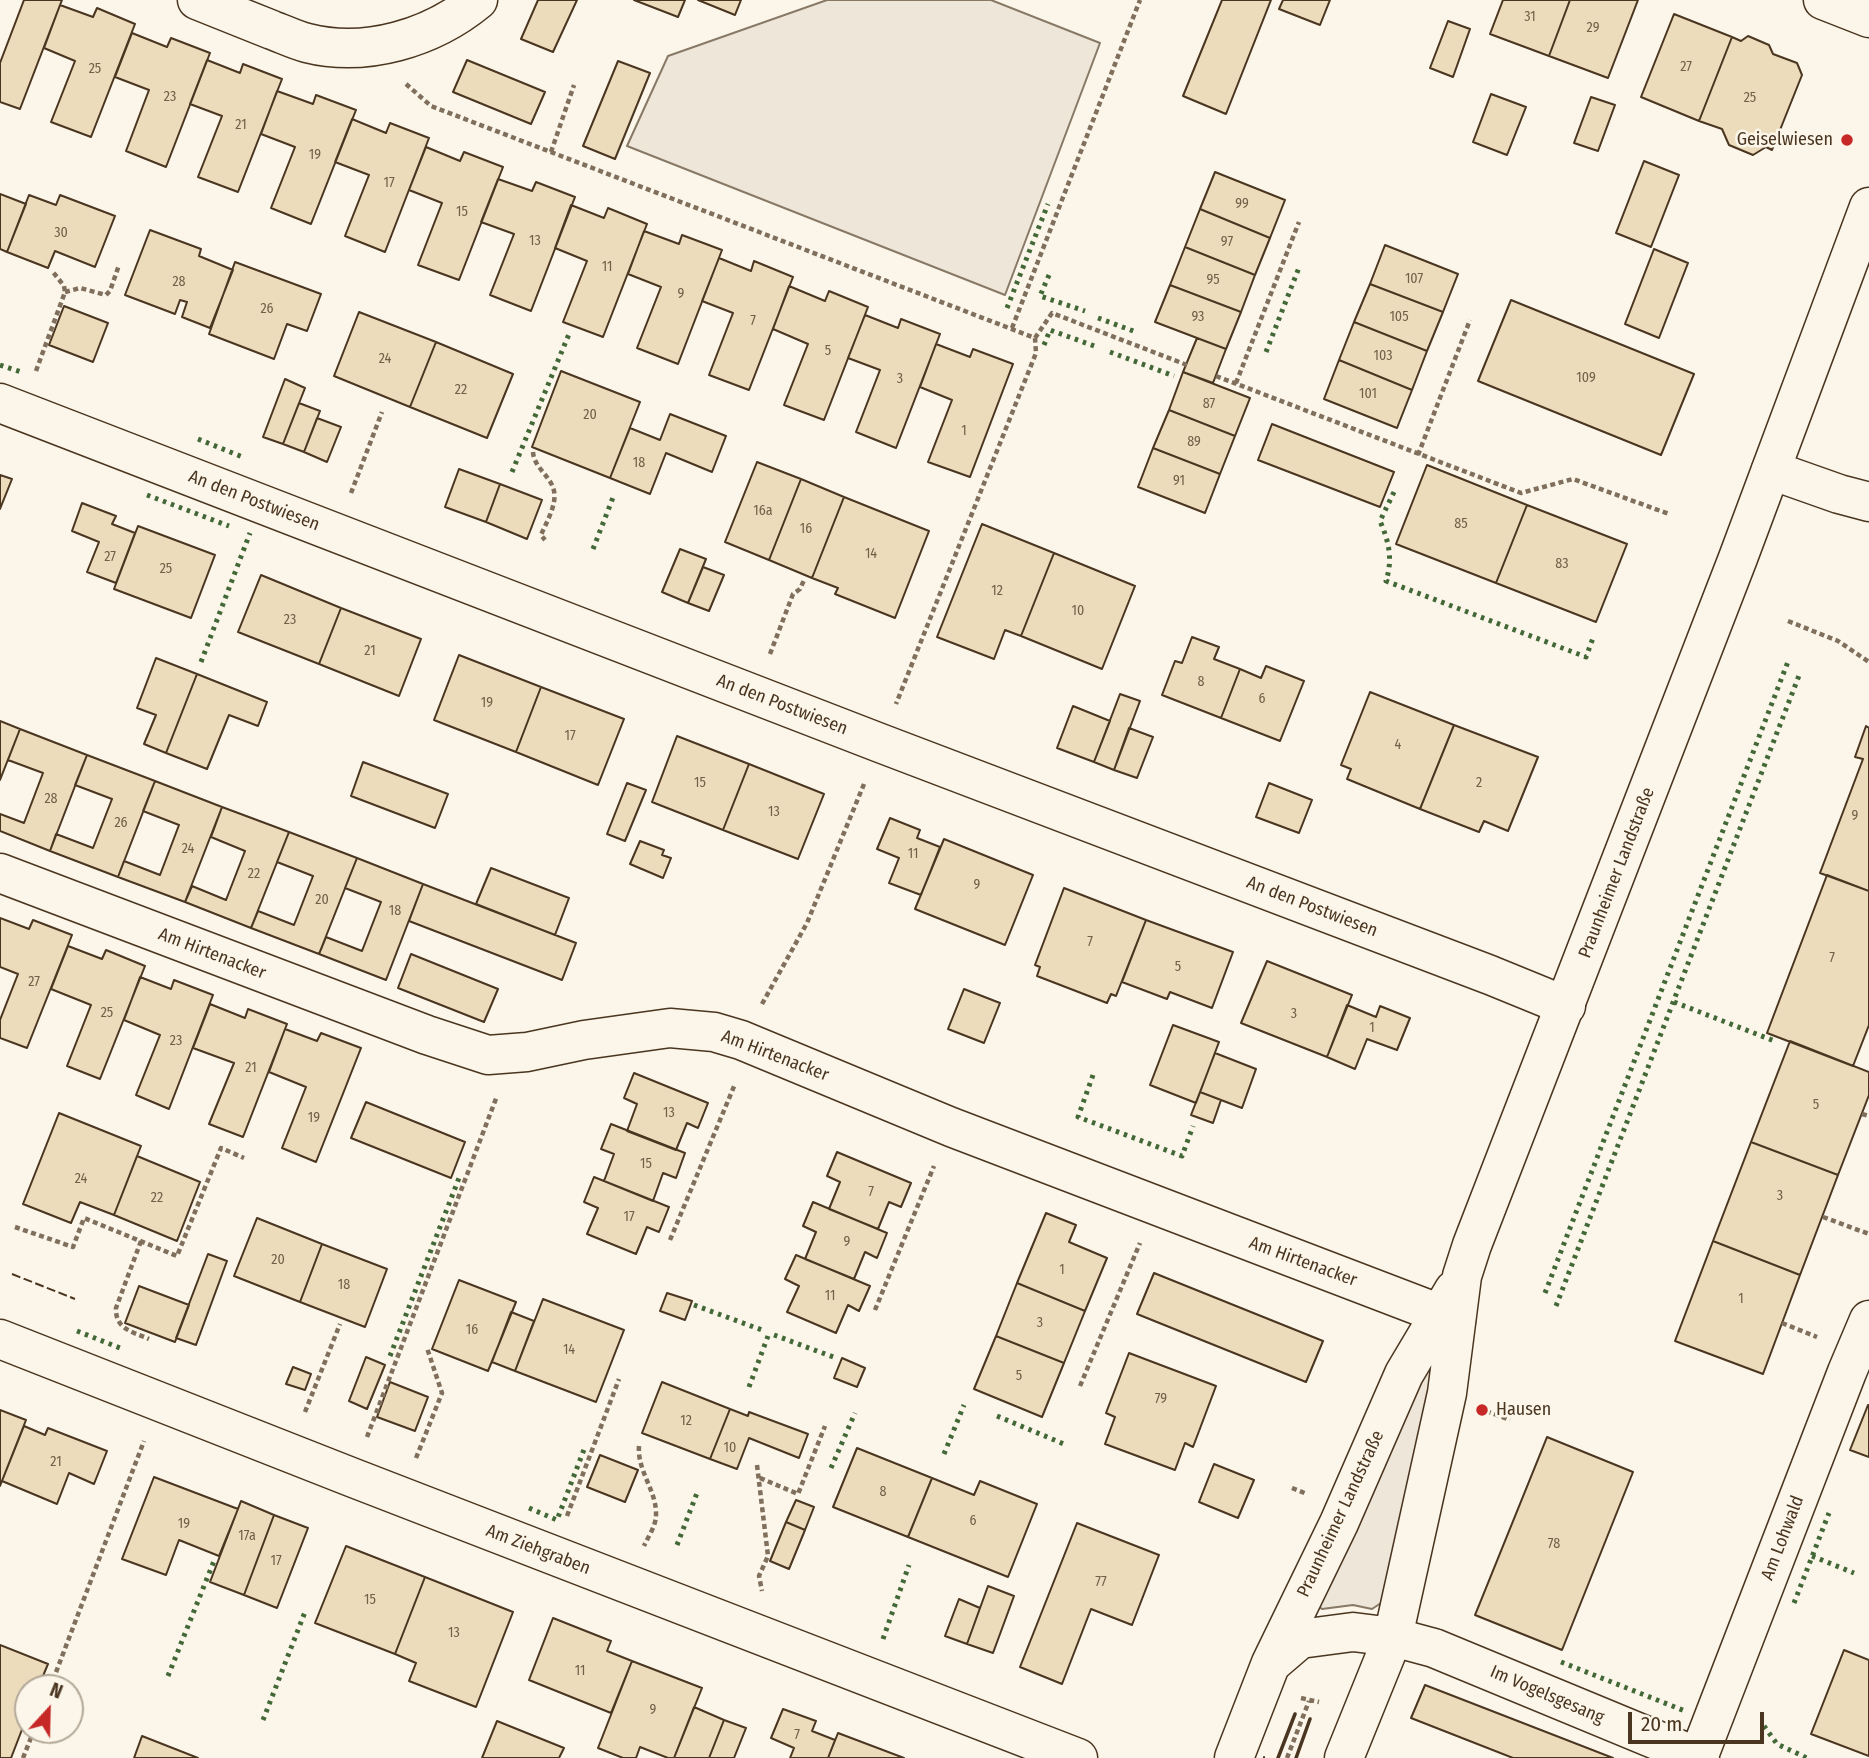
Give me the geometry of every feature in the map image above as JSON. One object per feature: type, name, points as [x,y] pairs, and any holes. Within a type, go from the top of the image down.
[{"type":"street","points":[[197,0],[306,43],[336,48],[368,48],[405,39],[440,26],[478,0]]},
{"type":"street","points":[[1823,0],[1869,18]]},
{"type":"street","name":"Praunheimer Landstraße","points":[[1344,1758],[1393,1637],[1447,1392],[1448,1317],[1869,207]]},
{"type":"street","name":"An den Postwiesen","points":[[0,403],[1566,1006]]},
{"type":"street","points":[[1771,470],[1869,502]]},
{"type":"street","name":"Am Hirtenacker","points":[[0,873],[468,1050],[488,1055],[512,1054],[584,1040],[670,1028],[714,1032],[746,1042],[951,1127],[1156,1207],[1448,1317]]},
{"type":"street","name":"Praunheimer Landstraße","points":[[1234,1758],[1281,1678],[1339,1522],[1404,1374],[1448,1317]]},
{"type":"street","name":"Am Lohwald","points":[[1699,1758],[1869,1320]]},
{"type":"street","name":"Am Ziehgraben","points":[[0,1339],[1078,1758]]},
{"type":"street","name":"Im Vogelsgesang","points":[[1281,1678],[1300,1639],[1353,1632],[1393,1637],[1434,1648],[1699,1758]]},
{"type":"path","points":[[1013,328],[1140,0]]},
{"type":"path","points":[[368,48],[431,106],[1035,338]]},
{"type":"path","points":[[551,152],[574,85]]},
{"type":"path","points":[[1236,383],[1299,222]]},
{"type":"path","points":[[65,292],[80,288],[106,295],[119,265]]},
{"type":"path","points":[[35,373],[65,292],[64,286],[53,272]]},
{"type":"path","points":[[670,1240],[746,1042],[807,923],[880,743],[1036,353],[1035,338],[1052,313],[1186,365]]},
{"type":"path","points":[[1418,455],[1470,320]]},
{"type":"path","points":[[1216,376],[1521,493],[1573,479],[1669,514]]},
{"type":"path","points":[[350,495],[382,412]]},
{"type":"path","points":[[533,452],[532,456],[538,468],[554,491],[553,503],[541,535],[545,540]]},
{"type":"path","points":[[770,656],[793,594],[800,589],[805,578]]},
{"type":"path","points":[[1788,621],[1838,641],[1869,662]]},
{"type":"path","points":[[351,1477],[512,1054]]},
{"type":"path","points":[[1862,1114],[1869,1116]]},
{"type":"path","points":[[875,1310],[951,1127]]},
{"type":"path","points":[[15,1227],[73,1247],[84,1218],[177,1256],[221,1149],[244,1158]]},
{"type":"path","points":[[1080,1386],[1156,1207]]},
{"type":"path","points":[[1823,1217],[1869,1234]]},
{"type":"path","points":[[141,1241],[116,1316],[121,1326],[149,1339]]},
{"type":"path","points":[[301,1422],[340,1324]]},
{"type":"path","points":[[415,1461],[442,1393],[427,1348]]},
{"type":"path","points":[[552,1554],[619,1380]]},
{"type":"path","points":[[55,1674],[160,1401]]},
{"type":"path","points":[[1482,1410],[1510,1420]]},
{"type":"path","points":[[759,1478],[798,1494],[825,1426]]},
{"type":"path","points":[[639,1446],[639,1463],[646,1476],[656,1515],[643,1548]]},
{"type":"path","points":[[757,1465],[768,1556],[759,1576],[764,1602]]},
{"type":"path","points":[[1281,1678],[1309,1701],[1322,1702]]},
{"type":"path","points":[[1287,1758],[1309,1701]]},
{"type":"shaded area","points":[[827,0],[991,0],[1100,43],[1005,295],[627,146],[668,56]]},
{"type":"shaded area","points":[[1429,1355],[1443,1360],[1381,1603],[1372,1609],[1353,1605],[1322,1609],[1318,1606]]},
{"type":"building","points":[[24,0],[62,0],[20,109],[0,102],[0,63]]},
{"type":"building","points":[[538,0],[577,0],[553,52],[521,39]]},
{"type":"building","points":[[634,0],[685,0],[678,17]]},
{"type":"building","points":[[698,0],[741,0],[735,15]]},
{"type":"building","points":[[1222,0],[1271,0],[1226,114],[1183,96]]},
{"type":"building","points":[[1283,0],[1330,0],[1320,25],[1279,9]]},
{"type":"building","points":[[1503,0],[1570,0],[1549,56],[1490,34]]},
{"type":"building","points":[[1570,0],[1638,0],[1608,78],[1549,56]]},
{"type":"building","points":[[60,5],[93,17],[97,8],[135,24],[91,137],[51,122],[75,61],[44,48]]},
{"type":"building","points":[[1674,14],[1732,37],[1699,121],[1641,97]]},
{"type":"building","points":[[1448,21],[1470,29],[1453,77],[1430,68]]},
{"type":"building","points":[[132,33],[167,47],[171,38],[210,53],[166,167],[126,151],[149,90],[115,77]]},
{"type":"building","points":[[1748,36],[1769,45],[1773,54],[1797,63],[1802,75],[1772,150],[1766,147],[1753,155],[1729,145],[1722,129],[1699,121],[1732,37],[1741,41]]},
{"type":"building","points":[[207,60],[240,73],[243,64],[282,79],[238,192],[198,177],[222,116],[190,104]]},
{"type":"building","points":[[467,60],[545,92],[531,124],[453,92]]},
{"type":"building","points":[[618,61],[650,73],[615,159],[583,146]]},
{"type":"building","points":[[277,91],[313,104],[316,95],[356,110],[311,224],[271,208],[295,147],[261,134]]},
{"type":"building","points":[[1491,94],[1526,107],[1507,155],[1473,142]]},
{"type":"building","points":[[1591,97],[1615,105],[1598,151],[1574,143]]},
{"type":"building","points":[[352,119],[386,133],[390,123],[429,138],[385,252],[345,236],[369,175],[335,162]]},
{"type":"building","points":[[426,147],[460,161],[464,152],[503,167],[459,280],[418,265],[442,203],[409,190]]},
{"type":"building","points":[[1644,161],[1679,175],[1651,247],[1616,233]]},
{"type":"building","points":[[1215,172],[1285,200],[1270,238],[1200,209]]},
{"type":"building","points":[[498,179],[532,191],[536,182],[575,197],[531,311],[490,295],[514,234],[481,222]]},
{"type":"building","points":[[0,194],[26,204],[7,252],[0,249]]},
{"type":"building","points":[[29,195],[56,205],[60,195],[115,216],[95,267],[55,251],[48,268],[7,252]]},
{"type":"building","points":[[571,205],[604,218],[608,208],[647,224],[603,337],[563,322],[587,261],[555,248]]},
{"type":"building","points":[[1200,209],[1270,238],[1255,275],[1185,247]]},
{"type":"building","points":[[150,230],[201,249],[199,256],[233,270],[210,328],[182,317],[187,302],[180,300],[175,314],[125,295]]},
{"type":"building","points":[[644,231],[679,244],[682,235],[722,250],[678,364],[637,348],[661,287],[628,274]]},
{"type":"building","points":[[1385,245],[1458,274],[1443,312],[1370,284]]},
{"type":"building","points":[[1185,247],[1255,275],[1241,312],[1170,285]]},
{"type":"building","points":[[1654,249],[1688,263],[1659,338],[1625,324]]},
{"type":"building","points":[[719,258],[751,271],[754,261],[793,277],[749,390],[709,375],[733,313],[702,301]]},
{"type":"building","points":[[235,262],[321,294],[307,331],[287,324],[274,359],[209,334]]},
{"type":"building","points":[[1370,284],[1443,312],[1427,351],[1354,322]]},
{"type":"building","points":[[1170,285],[1241,312],[1226,349],[1155,322]]},
{"type":"building","points":[[789,286],[825,301],[829,291],[868,307],[824,420],[784,405],[808,344],[773,329]]},
{"type":"building","points":[[1511,300],[1694,374],[1661,455],[1478,381]]},
{"type":"building","points":[[64,306],[108,323],[93,362],[49,345]]},
{"type":"building","points":[[359,312],[436,342],[410,407],[334,376]]},
{"type":"building","points":[[865,315],[898,328],[901,319],[940,334],[896,448],[856,432],[880,370],[848,358]]},
{"type":"building","points":[[1354,322],[1427,351],[1412,390],[1339,360]]},
{"type":"building","points":[[1197,338],[1226,349],[1213,383],[1183,372]]},
{"type":"building","points":[[436,342],[513,374],[487,438],[410,407]]},
{"type":"building","points":[[936,344],[970,357],[973,349],[1013,364],[970,477],[928,462],[952,400],[920,387]]},
{"type":"building","points":[[1339,360],[1412,390],[1397,428],[1324,399]]},
{"type":"building","points":[[561,371],[640,402],[610,478],[532,447]]},
{"type":"building","points":[[1183,372],[1250,398],[1235,436],[1169,410]]},
{"type":"building","points":[[285,379],[305,388],[283,444],[263,437]]},
{"type":"building","points":[[299,403],[320,411],[304,452],[283,444]]},
{"type":"building","points":[[1169,410],[1235,436],[1220,474],[1153,448]]},
{"type":"building","points":[[670,414],[726,436],[712,472],[666,453],[650,494],[610,478],[630,428],[660,440]]},
{"type":"building","points":[[317,418],[341,427],[327,462],[304,452]]},
{"type":"building","points":[[1272,424],[1394,472],[1380,507],[1258,460]]},
{"type":"building","points":[[1153,448],[1220,474],[1205,513],[1138,487]]},
{"type":"building","points":[[757,462],[801,479],[769,560],[725,542]]},
{"type":"building","points":[[1427,465],[1527,505],[1496,583],[1396,544]]},
{"type":"building","points":[[459,469],[500,484],[486,522],[445,507]]},
{"type":"building","points":[[0,475],[12,479],[0,509]]},
{"type":"building","points":[[801,479],[844,497],[812,578],[769,560]]},
{"type":"building","points":[[500,484],[542,500],[527,539],[486,522]]},
{"type":"building","points":[[844,497],[929,531],[895,618],[835,594],[838,588],[812,578]]},
{"type":"building","points":[[82,503],[116,516],[112,524],[135,533],[116,583],[87,572],[99,542],[72,531]]},
{"type":"building","points":[[1527,505],[1627,544],[1596,622],[1496,583]]},
{"type":"building","points":[[982,524],[1054,553],[1021,636],[1005,630],[994,659],[937,637]]},
{"type":"building","points":[[138,526],[215,555],[191,618],[114,589]]},
{"type":"building","points":[[680,549],[706,559],[688,603],[662,592]]},
{"type":"building","points":[[1054,553],[1135,586],[1102,669],[1021,636]]},
{"type":"building","points":[[703,567],[724,575],[709,611],[688,603]]},
{"type":"building","points":[[261,575],[341,608],[319,664],[238,632]]},
{"type":"building","points":[[341,608],[421,639],[399,696],[319,664]]},
{"type":"building","points":[[1192,637],[1219,647],[1214,659],[1240,669],[1221,718],[1162,695],[1175,661],[1182,663]]},
{"type":"building","points":[[459,655],[541,687],[516,752],[434,720]]},
{"type":"building","points":[[156,658],[197,674],[166,753],[144,744],[156,715],[137,708]]},
{"type":"building","points":[[1266,666],[1304,681],[1280,741],[1221,718],[1240,669],[1261,678]]},
{"type":"building","points":[[197,674],[267,702],[258,726],[229,715],[207,769],[166,753]]},
{"type":"building","points":[[541,687],[624,719],[598,785],[516,752]]},
{"type":"building","points":[[1370,692],[1454,725],[1420,809],[1347,779],[1351,769],[1341,765]]},
{"type":"building","points":[[1120,694],[1140,701],[1114,770],[1094,762]]},
{"type":"building","points":[[1073,706],[1110,721],[1094,762],[1057,748]]},
{"type":"building","points":[[0,721],[20,729],[0,780]]},
{"type":"building","points":[[1454,725],[1538,757],[1508,831],[1484,821],[1479,832],[1420,809]]},
{"type":"building","points":[[1866,726],[1869,728],[1869,891],[1820,873],[1863,759],[1855,757]]},
{"type":"building","points":[[1129,728],[1153,737],[1137,778],[1114,770]]},
{"type":"building","points":[[20,729],[87,755],[50,851],[0,831],[0,814],[24,823],[43,773],[8,760]]},
{"type":"building","points":[[677,736],[749,764],[723,830],[652,802]]},
{"type":"building","points":[[87,755],[155,781],[118,877],[50,851],[56,834],[93,848],[112,799],[75,785]]},
{"type":"building","points":[[363,762],[448,794],[435,828],[351,796]]},
{"type":"building","points":[[749,764],[824,794],[798,859],[723,830]]},
{"type":"building","points":[[155,781],[222,807],[185,902],[118,877],[124,861],[160,875],[179,825],[143,811]]},
{"type":"building","points":[[627,783],[646,790],[625,841],[607,834]]},
{"type":"building","points":[[1269,783],[1312,800],[1299,833],[1256,817]]},
{"type":"building","points":[[222,807],[289,832],[251,928],[185,902],[192,886],[226,900],[245,851],[211,837]]},
{"type":"building","points":[[890,818],[920,830],[917,838],[940,847],[921,895],[889,883],[899,858],[877,849]]},
{"type":"building","points":[[289,832],[357,858],[319,954],[251,928],[258,911],[294,925],[313,876],[277,862]]},
{"type":"building","points":[[944,839],[1033,875],[1005,945],[915,909]]},
{"type":"building","points":[[640,841],[664,850],[662,855],[671,858],[663,878],[630,864]]},
{"type":"building","points":[[357,858],[423,884],[386,980],[319,954],[326,937],[362,951],[381,902],[345,888]]},
{"type":"building","points":[[491,868],[569,898],[555,935],[476,904]]},
{"type":"building","points":[[1827,875],[1869,891],[1869,1025],[1853,1066],[1767,1033]]},
{"type":"building","points":[[423,884],[576,943],[562,980],[409,921]]},
{"type":"building","points":[[1064,888],[1146,920],[1116,996],[1111,994],[1107,1003],[1037,976],[1040,967],[1035,965]]},
{"type":"building","points":[[0,918],[29,929],[33,920],[72,935],[27,1048],[0,1038],[0,1020],[18,974],[0,967]]},
{"type":"building","points":[[1146,920],[1233,952],[1212,1008],[1170,992],[1167,999],[1122,982]]},
{"type":"building","points":[[68,946],[102,959],[106,950],[145,966],[100,1079],[67,1066],[91,1005],[51,989]]},
{"type":"building","points":[[411,954],[498,989],[484,1022],[398,988]]},
{"type":"building","points":[[1267,961],[1352,995],[1327,1057],[1241,1023]]},
{"type":"building","points":[[140,977],[171,989],[174,980],[213,995],[169,1109],[136,1095],[160,1035],[124,1020]]},
{"type":"building","points":[[964,989],[1000,1003],[984,1043],[948,1029]]},
{"type":"building","points":[[210,1004],[245,1018],[248,1009],[287,1024],[243,1137],[209,1124],[234,1063],[193,1048]]},
{"type":"building","points":[[1347,1005],[1376,1017],[1380,1006],[1410,1018],[1397,1050],[1367,1039],[1355,1069],[1327,1057]]},
{"type":"building","points":[[1173,1025],[1219,1042],[1196,1103],[1150,1085]]},
{"type":"building","points":[[285,1029],[317,1041],[321,1033],[361,1048],[316,1162],[282,1148],[306,1087],[269,1072]]},
{"type":"building","points":[[1790,1041],[1869,1072],[1869,1095],[1838,1175],[1751,1142]]},
{"type":"building","points":[[1215,1053],[1256,1069],[1242,1108],[1200,1092]]},
{"type":"building","points":[[634,1073],[708,1103],[698,1128],[687,1123],[676,1150],[627,1131],[637,1104],[624,1098]]},
{"type":"building","points":[[1200,1092],[1221,1100],[1213,1123],[1191,1115]]},
{"type":"building","points":[[366,1102],[465,1142],[451,1178],[351,1138]]},
{"type":"building","points":[[59,1113],[141,1146],[114,1215],[80,1202],[71,1223],[23,1204]]},
{"type":"building","points":[[611,1124],[685,1153],[676,1178],[663,1173],[653,1201],[604,1181],[614,1154],[601,1149]]},
{"type":"building","points":[[1751,1142],[1838,1175],[1800,1275],[1713,1241]]},
{"type":"building","points":[[837,1152],[911,1183],[901,1207],[889,1202],[878,1229],[829,1209],[840,1182],[827,1176]]},
{"type":"building","points":[[137,1156],[200,1182],[177,1241],[114,1215]]},
{"type":"building","points":[[594,1177],[669,1207],[659,1232],[647,1227],[636,1254],[587,1234],[598,1208],[584,1202]]},
{"type":"building","points":[[813,1202],[887,1233],[877,1258],[865,1252],[854,1279],[805,1259],[816,1232],[803,1226]]},
{"type":"building","points":[[1046,1213],[1076,1225],[1069,1242],[1107,1258],[1085,1311],[1017,1283]]},
{"type":"building","points":[[257,1218],[322,1244],[300,1302],[234,1276]]},
{"type":"building","points":[[1713,1241],[1800,1275],[1763,1374],[1675,1341]]},
{"type":"building","points":[[322,1244],[387,1269],[365,1327],[300,1302]]},
{"type":"building","points":[[208,1254],[227,1261],[196,1345],[176,1338]]},
{"type":"building","points":[[796,1255],[870,1286],[859,1311],[848,1305],[836,1333],[787,1312],[799,1286],[785,1279]]},
{"type":"building","points":[[1154,1273],[1323,1341],[1306,1382],[1137,1314]]},
{"type":"building","points":[[459,1280],[516,1302],[488,1371],[432,1349]]},
{"type":"building","points":[[1017,1283],[1085,1311],[1064,1363],[996,1336]]},
{"type":"building","points":[[139,1286],[189,1305],[175,1342],[125,1323]]},
{"type":"building","points":[[667,1293],[692,1301],[685,1320],[660,1311]]},
{"type":"building","points":[[543,1299],[624,1330],[596,1402],[515,1371]]},
{"type":"building","points":[[511,1312],[534,1321],[515,1371],[492,1362]]},
{"type":"building","points":[[996,1336],[1064,1363],[1042,1417],[974,1389]]},
{"type":"building","points":[[1129,1353],[1216,1386],[1193,1447],[1185,1443],[1175,1470],[1105,1444],[1115,1417],[1106,1413]]},
{"type":"building","points":[[366,1357],[385,1365],[367,1409],[349,1401]]},
{"type":"building","points":[[842,1358],[865,1368],[857,1387],[834,1378]]},
{"type":"building","points":[[293,1367],[311,1374],[305,1390],[286,1384]]},
{"type":"building","points":[[390,1382],[428,1397],[415,1431],[377,1417]]},
{"type":"building","points":[[662,1382],[730,1409],[710,1459],[642,1433]]},
{"type":"building","points":[[1869,1405],[1869,1457],[1850,1450]]},
{"type":"building","points":[[730,1409],[748,1416],[749,1412],[808,1434],[799,1458],[749,1438],[737,1469],[710,1459]]},
{"type":"building","points":[[0,1410],[26,1420],[0,1486]]},
{"type":"building","points":[[24,1426],[45,1435],[48,1428],[107,1451],[94,1484],[69,1473],[57,1504],[2,1481]]},
{"type":"building","points":[[1547,1437],[1633,1472],[1562,1650],[1475,1615]]},
{"type":"building","points":[[857,1448],[932,1478],[908,1537],[833,1507]]},
{"type":"building","points":[[600,1455],[638,1470],[625,1502],[587,1487]]},
{"type":"building","points":[[1214,1464],[1254,1480],[1238,1518],[1199,1502]]},
{"type":"building","points":[[154,1477],[238,1509],[219,1556],[179,1540],[166,1575],[122,1559]]},
{"type":"building","points":[[932,1478],[974,1495],[980,1481],[1037,1504],[1008,1577],[908,1537]]},
{"type":"building","points":[[796,1500],[814,1507],[805,1530],[786,1522]]},
{"type":"building","points":[[241,1501],[274,1515],[244,1595],[210,1582]]},
{"type":"building","points":[[274,1515],[308,1528],[277,1608],[244,1595]]},
{"type":"building","points":[[786,1522],[805,1530],[789,1569],[770,1561]]},
{"type":"building","points":[[1077,1523],[1159,1555],[1132,1625],[1091,1609],[1062,1684],[1020,1667]]},
{"type":"building","points":[[346,1546],[425,1577],[395,1654],[315,1623]]},
{"type":"building","points":[[425,1577],[513,1612],[476,1707],[409,1681],[416,1663],[395,1654]]},
{"type":"building","points":[[988,1586],[1014,1596],[993,1653],[967,1644]]},
{"type":"building","points":[[959,1599],[980,1608],[967,1644],[945,1636]]},
{"type":"building","points":[[553,1618],[611,1641],[607,1651],[632,1661],[611,1713],[529,1680]]},
{"type":"building","points":[[0,1645],[48,1664],[44,1674],[14,1674],[14,1744],[16,1744],[11,1758],[0,1758]]},
{"type":"building","points":[[1844,1650],[1869,1660],[1869,1756],[1811,1734]]},
{"type":"building","points":[[632,1661],[702,1688],[674,1758],[640,1747],[636,1758],[623,1758],[598,1748]]},
{"type":"building","points":[[1425,1685],[1613,1758],[1513,1758],[1411,1718]]},
{"type":"building","points":[[694,1707],[724,1720],[709,1758],[674,1758]]},
{"type":"building","points":[[783,1709],[816,1721],[812,1731],[835,1740],[828,1758],[790,1758],[794,1748],[771,1738]]},
{"type":"building","points":[[724,1720],[746,1728],[734,1758],[709,1758]]},
{"type":"building","points":[[497,1721],[564,1748],[559,1758],[482,1758]]},
{"type":"building","points":[[838,1733],[904,1758],[828,1758]]},
{"type":"building","points":[[142,1736],[198,1758],[134,1758]]},
{"type":"hedge","points":[[1007,308],[1048,204]]},
{"type":"hedge","points":[[1266,352],[1300,265]]},
{"type":"hedge","points":[[1049,275],[1040,296],[1085,311]]},
{"type":"hedge","points":[[1098,318],[1136,332]]},
{"type":"hedge","points":[[1044,345],[1050,330],[1097,347]]},
{"type":"hedge","points":[[512,472],[569,334]]},
{"type":"hedge","points":[[1110,352],[1174,376]]},
{"type":"hedge","points":[[0,365],[24,373]]},
{"type":"hedge","points":[[198,439],[245,458]]},
{"type":"hedge","points":[[1394,492],[1380,521],[1389,551],[1386,581],[1586,657],[1593,638]]},
{"type":"hedge","points":[[147,495],[229,526]]},
{"type":"hedge","points":[[593,549],[614,495]]},
{"type":"hedge","points":[[201,662],[250,533]]},
{"type":"hedge","points":[[1545,1293],[1789,659]]},
{"type":"hedge","points":[[1556,1306],[1800,673]]},
{"type":"hedge","points":[[1674,1002],[1777,1042]]},
{"type":"hedge","points":[[1093,1075],[1078,1117],[1182,1156],[1193,1126]]},
{"type":"hedge","points":[[390,1356],[459,1178]]},
{"type":"hedge","points":[[694,1305],[762,1330]]},
{"type":"hedge","points":[[77,1331],[120,1348]]},
{"type":"hedge","points":[[774,1335],[836,1358]]},
{"type":"hedge","points":[[749,1387],[768,1336]]},
{"type":"hedge","points":[[944,1454],[964,1405]]},
{"type":"hedge","points":[[831,1468],[855,1413]]},
{"type":"hedge","points":[[997,1416],[1064,1444]]},
{"type":"hedge","points":[[529,1508],[557,1520],[585,1447]]},
{"type":"hedge","points":[[677,1545],[697,1493]]},
{"type":"hedge","points":[[1794,1603],[1829,1513]]},
{"type":"hedge","points":[[1812,1556],[1854,1573]]},
{"type":"hedge","points":[[168,1676],[214,1561]]},
{"type":"hedge","points":[[883,1639],[909,1565]]},
{"type":"hedge","points":[[263,1720],[305,1612]]},
{"type":"hedge","points":[[1561,1662],[1685,1711]]},
{"type":"hedge","points":[[1764,1726],[1777,1744],[1807,1758]]},
{"type":"fence","points":[[12,1274],[75,1299]]},
{"type":"wall","points":[[1278,1758],[1295,1714]]},
{"type":"wall","points":[[1296,1758],[1310,1719]]},
{"type":"place","name":"Geiselwiesen","points":[[1847,140]]},
{"type":"place","name":"Hausen","points":[[1482,1410]]}]
